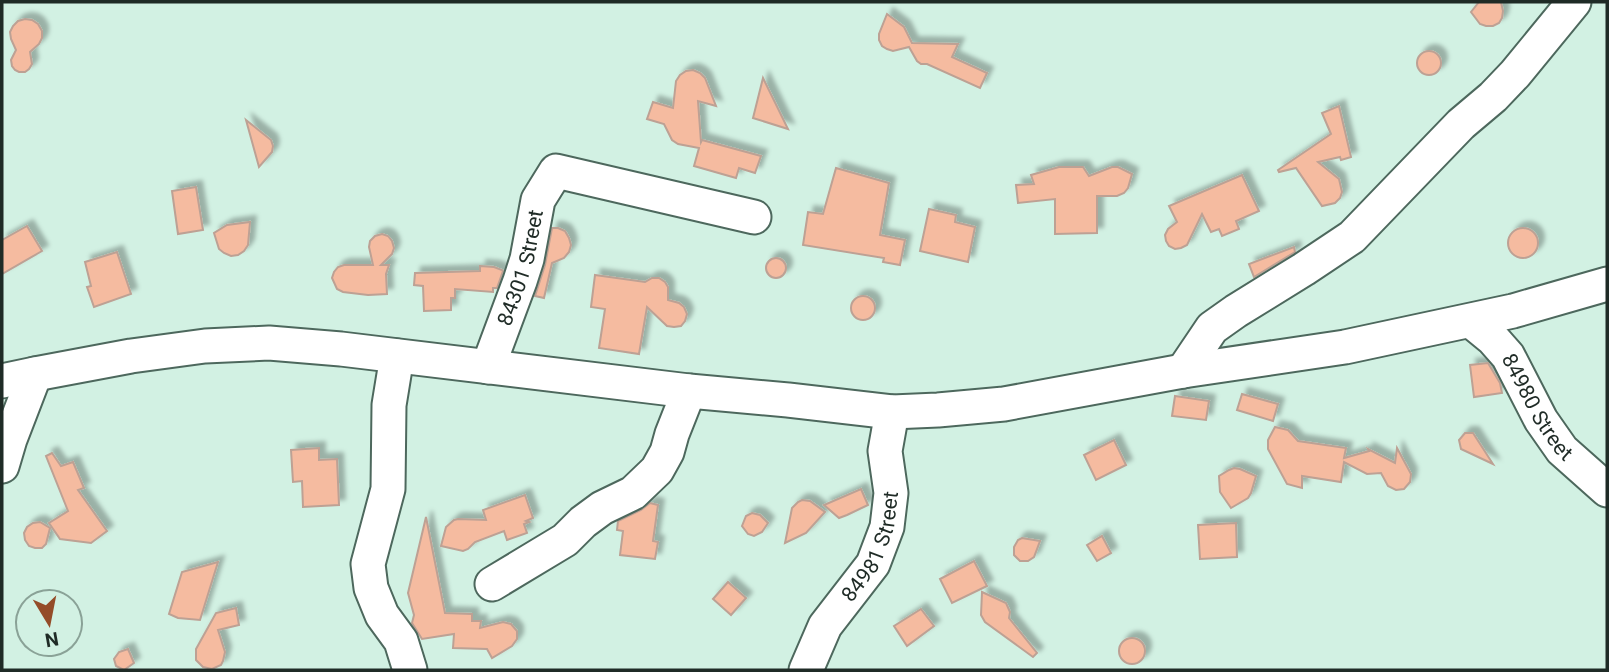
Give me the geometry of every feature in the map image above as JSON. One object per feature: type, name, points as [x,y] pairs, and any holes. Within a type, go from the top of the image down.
[{"type":"street","points":[[1182,371],[1212,328],[1352,237],[1461,124],[1515,74],[1574,2]]},
{"type":"street","name":"84301 Street","points":[[488,367],[527,259],[538,200],[556,171],[754,217]]},
{"type":"street","points":[[2,382],[35,373],[131,356],[205,346],[269,343],[892,412],[1004,404],[1182,371],[1345,347],[1513,311],[1607,284]]},
{"type":"street","name":"84980 Street","points":[[1471,321],[1508,356],[1541,420],[1562,450],[1607,490]]},
{"type":"street","points":[[397,356],[388,405],[388,489],[368,564],[371,588],[382,615],[401,641],[410,670]]},
{"type":"street","points":[[2,466],[35,373]]},
{"type":"street","points":[[492,584],[565,540],[602,508],[634,493],[657,470],[667,452],[688,391]]},
{"type":"street","name":"84981 Street","points":[[806,670],[825,626],[873,565],[887,527],[891,493],[885,451],[892,412]]},
{"type":"building","points":[[1479,2],[1501,2],[1503,11],[1499,23],[1493,26],[1480,24],[1471,12]]},
{"type":"building","points":[[887,14],[904,27],[912,43],[958,44],[952,57],[987,73],[980,88],[927,64],[921,64],[909,47],[893,51],[882,46],[879,34]]},
{"type":"building","points":[[25,19],[38,24],[42,38],[30,52],[32,64],[29,69],[19,72],[12,66],[11,60],[16,50],[10,32],[18,21]]},
{"type":"building","points":[[1429,51],[1438,54],[1441,63],[1438,72],[1429,75],[1420,72],[1417,63],[1420,54]]},
{"type":"building","points":[[693,70],[705,78],[716,106],[698,101],[701,142],[702,140],[761,156],[755,173],[739,168],[736,178],[694,166],[699,148],[678,144],[672,140],[664,124],[647,119],[653,102],[673,108],[676,81],[686,71]]},
{"type":"building","points":[[763,78],[788,129],[753,118]]},
{"type":"building","points":[[1339,106],[1351,157],[1318,162],[1339,179],[1342,192],[1335,203],[1322,206],[1296,168],[1278,170],[1331,134],[1322,113]]},
{"type":"building","points":[[246,120],[271,140],[273,146],[272,152],[259,167]]},
{"type":"building","points":[[1059,167],[1083,167],[1089,176],[1112,167],[1132,174],[1124,193],[1117,196],[1097,196],[1097,233],[1055,234],[1055,199],[1018,203],[1016,185],[1034,184],[1031,175]]},
{"type":"building","points":[[836,168],[889,183],[880,235],[905,240],[900,265],[883,262],[884,258],[803,245],[808,212],[823,214]]},
{"type":"building","points":[[1242,175],[1259,211],[1236,221],[1239,229],[1222,236],[1219,229],[1211,232],[1202,214],[1187,245],[1175,249],[1169,246],[1165,235],[1177,222],[1169,206]]},
{"type":"building","points":[[196,187],[203,230],[178,234],[172,191]]},
{"type":"building","points":[[929,209],[956,215],[955,222],[975,227],[968,262],[920,251]]},
{"type":"building","points":[[250,222],[248,245],[244,251],[231,256],[219,249],[214,233],[227,225]]},
{"type":"building","points":[[27,226],[42,251],[2,274],[2,240]]},
{"type":"building","points":[[552,228],[565,231],[571,245],[564,258],[552,263],[544,298],[535,296],[545,265]]},
{"type":"building","points":[[1523,228],[1534,232],[1538,243],[1534,254],[1523,258],[1512,254],[1508,243],[1512,232]]},
{"type":"building","points":[[382,234],[388,236],[394,248],[381,265],[389,265],[386,274],[387,294],[368,295],[337,289],[332,278],[338,267],[373,265],[370,241]]},
{"type":"building","points":[[1294,247],[1295,252],[1254,277],[1249,264]]},
{"type":"building","points":[[117,252],[131,294],[94,307],[87,287],[91,286],[85,262]]},
{"type":"building","points":[[776,258],[783,261],[786,268],[783,275],[776,278],[769,275],[766,268],[769,261]]},
{"type":"building","points":[[480,266],[503,271],[493,292],[455,289],[455,298],[451,298],[451,310],[424,311],[423,286],[414,285],[415,273],[480,271]]},
{"type":"building","points":[[595,275],[645,282],[659,278],[668,287],[668,300],[684,307],[687,314],[685,321],[681,326],[667,326],[647,307],[639,354],[599,348],[605,309],[591,307]]},
{"type":"building","points":[[863,296],[872,299],[875,308],[872,317],[863,320],[854,317],[851,308],[854,299]]},
{"type":"building","points":[[1488,363],[1500,383],[1502,393],[1474,397],[1470,365]]},
{"type":"building","points":[[1242,394],[1278,404],[1273,421],[1237,410]]},
{"type":"building","points":[[1175,396],[1209,401],[1206,420],[1172,416]]},
{"type":"building","points":[[1275,427],[1288,430],[1298,441],[1346,448],[1344,458],[1369,451],[1368,449],[1395,463],[1397,448],[1411,474],[1410,482],[1404,489],[1396,490],[1388,486],[1381,473],[1367,474],[1344,462],[1341,482],[1302,476],[1302,488],[1287,484],[1268,449],[1268,440]]},
{"type":"building","points":[[1465,433],[1473,433],[1493,464],[1461,449],[1459,440]]},
{"type":"building","points":[[1114,440],[1126,465],[1096,480],[1084,455]]},
{"type":"building","points":[[319,448],[319,460],[337,459],[339,505],[303,507],[302,481],[293,482],[291,450]]},
{"type":"building","points":[[52,453],[61,466],[73,462],[84,488],[78,490],[107,531],[91,543],[60,539],[49,523],[68,511],[46,456]]},
{"type":"building","points":[[1234,468],[1256,476],[1248,498],[1231,508],[1220,492],[1219,476]]},
{"type":"building","points":[[861,489],[868,505],[847,515],[839,518],[824,505]]},
{"type":"building","points":[[525,495],[533,518],[524,524],[527,533],[507,540],[504,531],[475,542],[463,551],[441,546],[446,527],[454,520],[486,520],[483,510]]},
{"type":"building","points":[[802,500],[810,501],[825,512],[806,533],[785,543],[792,508]]},
{"type":"building","points":[[650,503],[658,505],[653,541],[658,542],[655,559],[620,555],[623,531],[617,530],[618,521]]},
{"type":"building","points":[[752,513],[760,515],[768,523],[762,532],[754,536],[748,534],[742,526],[746,516]]},
{"type":"building","points":[[426,517],[445,613],[472,614],[472,621],[481,621],[480,628],[503,622],[511,624],[517,631],[517,639],[512,646],[492,658],[487,649],[453,648],[454,634],[422,639],[412,623],[414,615],[408,593]]},
{"type":"building","points":[[40,522],[50,528],[46,544],[42,548],[35,548],[29,546],[24,533],[27,527]]},
{"type":"building","points":[[1236,523],[1237,557],[1200,559],[1198,525]]},
{"type":"building","points":[[1102,536],[1111,553],[1097,561],[1087,545]]},
{"type":"building","points":[[1022,538],[1040,541],[1034,557],[1028,561],[1020,561],[1014,555],[1014,547]]},
{"type":"building","points":[[974,561],[987,586],[952,603],[940,579]]},
{"type":"building","points":[[218,562],[200,620],[178,618],[169,614],[182,572]]},
{"type":"building","points":[[728,582],[746,598],[731,615],[713,599]]},
{"type":"building","points":[[982,592],[1006,603],[1010,612],[1009,618],[1037,653],[1033,657],[985,622],[981,615]]},
{"type":"building","points":[[236,608],[239,625],[218,630],[225,652],[221,665],[212,669],[203,667],[196,660],[196,649],[216,613]]},
{"type":"building","points":[[921,609],[934,626],[907,646],[894,626]]},
{"type":"building","points":[[1132,638],[1141,642],[1145,651],[1141,660],[1132,664],[1123,660],[1119,651],[1123,642]]},
{"type":"building","points":[[128,649],[134,663],[124,670],[116,666],[114,659],[119,652]]}]
